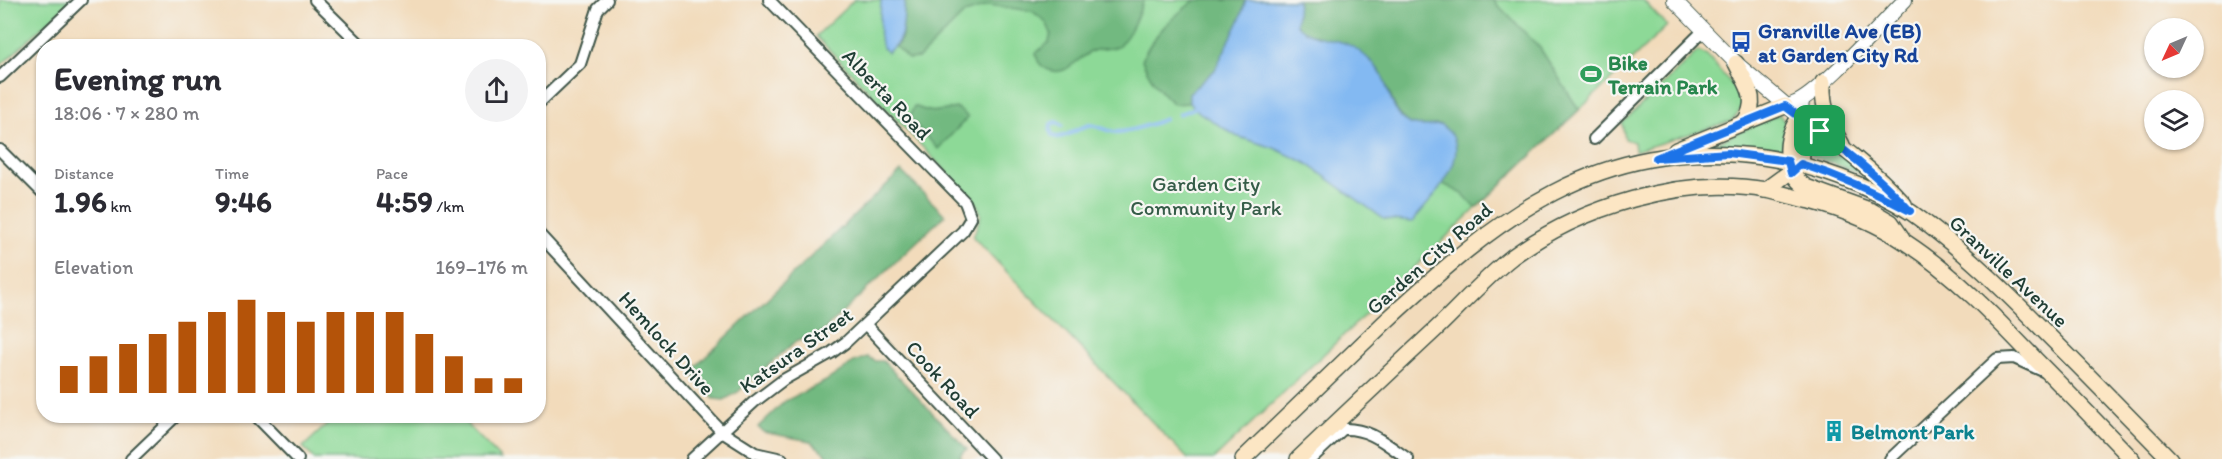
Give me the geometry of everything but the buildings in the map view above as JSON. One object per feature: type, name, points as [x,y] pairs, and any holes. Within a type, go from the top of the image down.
[{"type":"main road","points":[[1736,63],[1751,95],[1751,113],[1744,123]]},
{"type":"main road","points":[[1823,82],[1823,100],[1827,117],[1845,150]]},
{"type":"main road","points":[[1656,158],[1785,106]]},
{"type":"main road","points":[[1800,117],[1888,186],[1910,211]]},
{"type":"main road","points":[[1298,459],[1478,287],[1536,241],[1566,224],[1595,212],[1673,190],[1718,187],[1765,190],[1793,166],[1804,134],[1800,117]]},
{"type":"main road","name":"Garden City Road","points":[[1243,459],[1399,309],[1482,237],[1512,215],[1555,190],[1611,168],[1656,158],[1729,153],[1793,166]]},
{"type":"main road","points":[[1793,166],[1798,182],[1872,211],[1891,222],[1904,240]]},
{"type":"main road","name":"Granville Avenue","points":[[1793,166],[1846,180],[1910,211],[1975,262],[2170,459]]},
{"type":"main road","name":"Granville Avenue","points":[[1765,190],[1836,208],[1904,240],[1964,288],[2132,459]]},
{"type":"street","points":[[40,39],[81,0]]},
{"type":"street","points":[[315,0],[355,39]]},
{"type":"street","points":[[546,96],[580,64],[598,9],[607,0]]},
{"type":"street","name":"Alberta Road","points":[[769,0],[965,202],[971,218]]},
{"type":"street","points":[[1674,0],[1736,63],[1800,117],[1802,101]]},
{"type":"street","points":[[1785,106],[1802,101],[1905,0]]},
{"type":"street","points":[[1594,139],[1704,30]]},
{"type":"street","points":[[0,77],[36,43]]},
{"type":"street","points":[[0,150],[36,186]]},
{"type":"street","name":"Katsura Street","points":[[692,459],[754,402],[783,380],[831,353],[866,325],[963,231],[971,218]]},
{"type":"street","name":"Hemlock Drive","points":[[546,241],[722,432],[755,453],[782,459]]},
{"type":"street","name":"Cook Road","points":[[866,325],[992,459]]},
{"type":"street","points":[[1890,459],[1997,359],[2014,358],[2051,375]]},
{"type":"street","points":[[131,459],[169,423]]},
{"type":"street","points":[[263,423],[298,459]]},
{"type":"street","points":[[1311,459],[1343,429],[1362,430],[1408,459]]},
{"type":"green space","points":[[0,0],[72,0],[0,66]]},
{"type":"green space","name":"Garden City Community Park","points":[[854,0],[1643,0],[1667,26],[1214,459],[1188,459],[973,237],[981,215],[977,204],[816,36]]},
{"type":"green space","points":[[905,0],[1144,0],[1131,30],[1119,45],[1093,51],[1067,69],[1055,71],[1041,65],[1036,56],[1036,53],[1049,42],[1051,33],[1046,22],[1032,11],[989,5],[965,13],[919,58],[908,59],[896,47],[902,37]]},
{"type":"green space","points":[[1195,0],[1246,0],[1240,19],[1215,70],[1189,93],[1189,103],[1174,104],[1155,85],[1142,60],[1158,34]]},
{"type":"green space","points":[[1298,0],[1493,0],[1540,48],[1579,110],[1476,208],[1463,194],[1443,184],[1454,162],[1441,125],[1417,126],[1407,123],[1397,111],[1380,72],[1316,35],[1303,32],[1296,24]]},
{"type":"green space","points":[[1698,51],[1707,55],[1742,97],[1738,113],[1731,121],[1635,151],[1634,142],[1625,139],[1622,123]]},
{"type":"green space","points":[[914,106],[931,111],[957,108],[968,117],[938,149],[909,118]]},
{"type":"green space","points":[[1779,114],[1786,124],[1782,151],[1713,144]]},
{"type":"green space","points":[[1816,133],[1860,173],[1812,156],[1810,146],[1813,135]]},
{"type":"green space","points":[[901,171],[945,215],[821,333],[795,342],[738,392],[724,400],[714,399],[694,377],[695,367]]},
{"type":"green space","points":[[867,357],[875,361],[883,361],[967,449],[960,455],[962,459],[832,459],[810,441],[763,432],[758,427],[785,401]]},
{"type":"green space","points":[[329,423],[466,423],[501,459],[314,459],[303,447]]},
{"type":"water","points":[[881,0],[905,0],[901,36],[887,52],[883,48],[880,36]]},
{"type":"water","points":[[1246,0],[1298,0],[1296,24],[1310,34],[1351,46],[1368,58],[1381,74],[1398,114],[1403,119],[1416,125],[1441,125],[1452,135],[1456,150],[1450,172],[1435,195],[1412,222],[1384,219],[1306,163],[1274,148],[1236,136],[1200,113],[1189,103],[1189,93],[1215,70],[1240,19]]},
{"type":"waterway","points":[[1179,114],[1195,108]]},
{"type":"waterway","points":[[1062,126],[1057,122],[1051,124],[1051,132],[1054,136],[1066,135],[1089,125],[1120,132],[1165,119]]},
{"type":"place","name":"Granville Ave (EB) at Garden City Rd","points":[[1741,42]]},
{"type":"place","name":"Bike Terrain Park","points":[[1591,74]]},
{"type":"place","name":"Belmont Park","points":[[1834,431]]},
{"type":"route","points":[[1785,106],[1820,131],[1888,186],[1910,211],[1846,180],[1811,167],[1801,164],[1791,173],[1788,161],[1729,153],[1697,153],[1656,158],[1785,106]]}]
